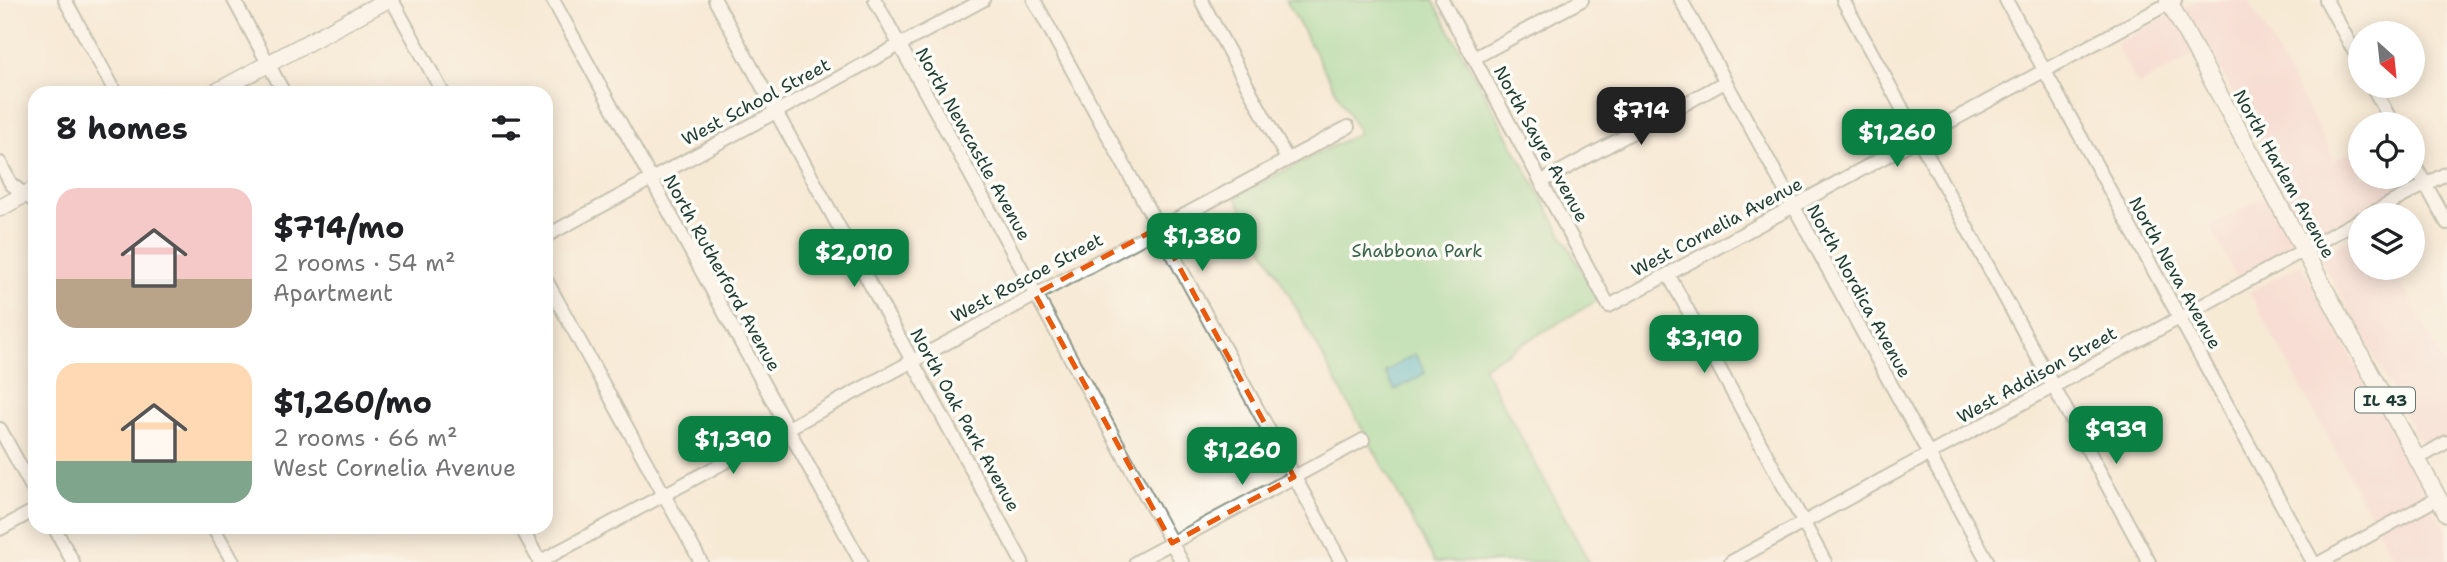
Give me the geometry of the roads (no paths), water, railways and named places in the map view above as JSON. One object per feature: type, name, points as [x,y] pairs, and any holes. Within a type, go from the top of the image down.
[{"type":"main road","points":[[227,86],[390,0]]},
{"type":"main road","name":"North Harlem Avenue","points":[[2171,1],[2447,514]]},
{"type":"main road","points":[[0,208],[28,197]]},
{"type":"street","points":[[65,0],[112,86]]},
{"type":"street","points":[[234,0],[280,86]]},
{"type":"street","points":[[390,0],[439,86]]},
{"type":"street","name":"North Rutherford Avenue","points":[[553,0],[861,562]]},
{"type":"street","name":"North Oak Park Avenue","points":[[716,0],[1022,562]]},
{"type":"street","name":"North Newcastle Avenue","points":[[875,0],[1182,562]]},
{"type":"street","name":"West School Street","points":[[553,232],[983,0]]},
{"type":"street","points":[[1034,0],[1341,562]]},
{"type":"street","points":[[1201,0],[1287,159]]},
{"type":"street","name":"North Sayre Avenue","points":[[1442,0],[1609,306]]},
{"type":"street","points":[[1474,58],[1582,0]]},
{"type":"street","name":"North Nordica Avenue","points":[[1681,0],[1987,562]]},
{"type":"street","points":[[1843,0],[2149,562]]},
{"type":"street","name":"North Neva Avenue","points":[[2006,0],[2313,562]]},
{"type":"street","points":[[2326,0],[2348,40]]},
{"type":"street","name":"West Cornelia Avenue","points":[[1609,306],[2171,1]]},
{"type":"street","points":[[1541,182],[1725,82]]},
{"type":"street","name":"West Roscoe Street","points":[[540,562],[1348,127]]},
{"type":"street","points":[[0,163],[11,184],[28,193]]},
{"type":"street","points":[[2390,203],[2447,173]]},
{"type":"street","points":[[2426,184],[2447,223]]},
{"type":"street","name":"West Addison Street","points":[[1731,562],[2348,226]]},
{"type":"street","points":[[1668,274],[1825,562]]},
{"type":"street","points":[[553,293],[701,562]]},
{"type":"street","points":[[0,429],[28,480]]},
{"type":"street","points":[[1136,562],[1363,440]]},
{"type":"street","points":[[2417,459],[2447,442]]},
{"type":"street","points":[[2321,562],[2438,498]]},
{"type":"street","points":[[0,529],[28,514]]},
{"type":"street","points":[[58,534],[73,562]]},
{"type":"street","points":[[217,534],[233,562]]},
{"type":"street","points":[[525,534],[540,562]]},
{"type":"water","points":[[1415,354],[1425,373],[1395,390],[1385,372]]},
{"type":"park label","name":"Shabbona Park","points":[[1417,251]]}]
